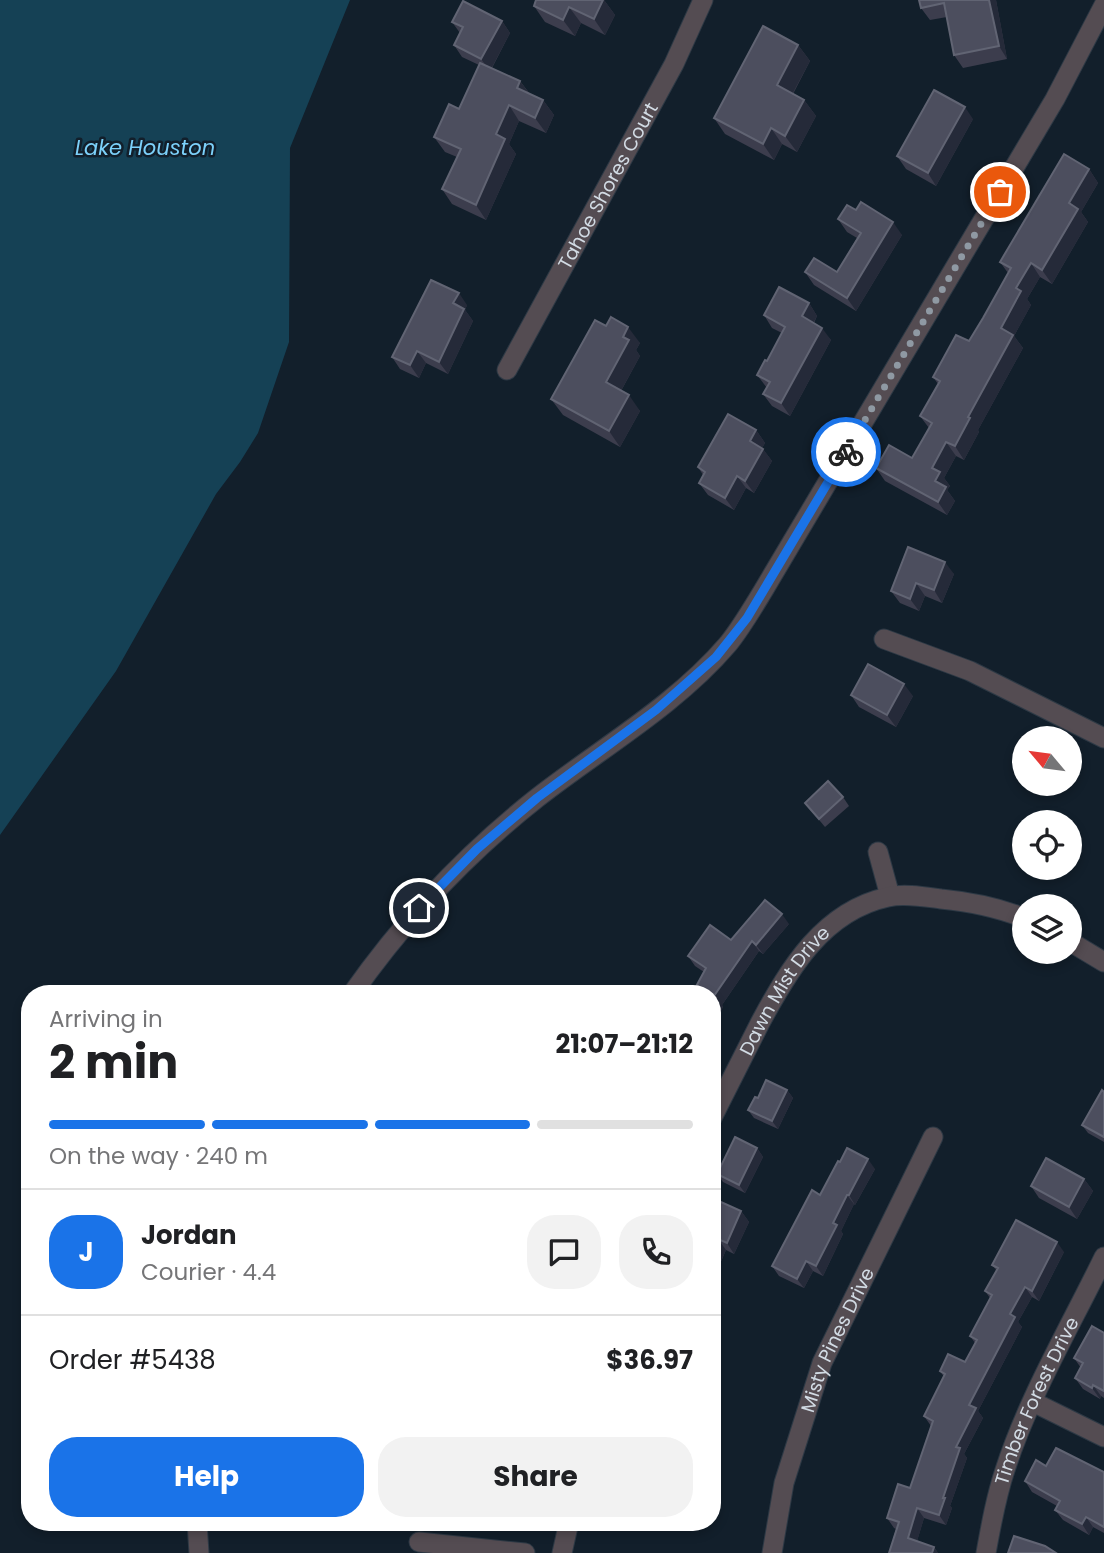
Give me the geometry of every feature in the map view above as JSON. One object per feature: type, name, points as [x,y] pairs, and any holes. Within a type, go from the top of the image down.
[{"type":"street","name":"Tahoe Shores Court","points":[[507,370],[674,64],[703,0]]},
{"type":"street","points":[[358,985],[419,908],[477,849],[537,798],[656,710],[704,670],[729,643],[763,591],[1048,111],[1104,5]]},
{"type":"street","points":[[884,639],[971,671],[1104,738]]},
{"type":"street","points":[[878,852],[890,896],[976,902],[1012,914]]},
{"type":"street","name":"Dawn Mist Drive","points":[[721,1101],[783,982],[803,952],[820,934],[840,919],[867,904],[890,896]]},
{"type":"street","points":[[1082,949],[1104,962]]},
{"type":"street","name":"Misty Pines Drive","points":[[772,1553],[784,1483],[822,1363],[933,1137]]},
{"type":"street","name":"Timber Forest Drive","points":[[986,1553],[1005,1469],[1033,1402],[1104,1257]]},
{"type":"street","points":[[1033,1402],[1104,1437]]},
{"type":"street","points":[[198,1531],[199,1553]]},
{"type":"street","points":[[562,1553],[567,1531]]},
{"type":"street","points":[[419,1542],[525,1553]]},
{"type":"water","name":"Lake Houston","points":[[0,0],[350,0],[290,148],[289,342],[258,433],[216,494],[116,671],[0,835]]},
{"type":"building","points":[[536,0],[603,0],[594,19],[569,7],[563,20],[534,6]]},
{"type":"building","points":[[919,0],[989,0],[999,46],[954,55],[944,3],[921,8]]},
{"type":"building","points":[[463,1],[502,21],[481,59],[454,45],[463,27],[452,22]]},
{"type":"building","points":[[763,26],[798,45],[777,85],[804,100],[785,136],[771,128],[763,144],[714,118]]},
{"type":"building","points":[[480,63],[520,81],[517,88],[543,100],[535,118],[509,105],[496,134],[505,139],[476,205],[442,189],[461,149],[434,137],[449,104],[459,109]]},
{"type":"building","points":[[934,90],[965,107],[928,173],[897,156]]},
{"type":"building","points":[[1064,154],[1089,169],[1069,203],[1078,209],[1042,270],[1031,263],[1016,288],[1021,291],[1001,328],[1013,335],[955,446],[946,442],[932,468],[940,472],[935,481],[946,487],[938,502],[876,468],[889,445],[912,458],[932,423],[920,416],[940,381],[933,377],[956,335],[969,341],[983,318],[1011,268],[1000,262]]},
{"type":"building","points":[[861,202],[893,222],[847,298],[805,272],[814,258],[837,272],[861,233],[838,219],[847,205],[856,210]]},
{"type":"building","points":[[431,280],[459,293],[453,303],[464,309],[439,362],[417,351],[410,365],[392,357]]},
{"type":"building","points":[[779,287],[809,303],[802,316],[822,328],[781,403],[763,394],[770,382],[757,375],[785,327],[764,315]]},
{"type":"building","points":[[611,317],[628,327],[623,337],[629,340],[606,382],[629,395],[609,431],[551,399],[595,320],[606,326]]},
{"type":"building","points":[[728,414],[756,430],[750,441],[763,449],[745,481],[737,476],[725,498],[699,483],[705,472],[698,467]]},
{"type":"building","points":[[908,547],[945,562],[934,590],[916,583],[910,599],[891,591]]},
{"type":"building","points":[[868,664],[904,684],[887,715],[851,695]]},
{"type":"building","points":[[828,781],[843,797],[819,819],[805,803]]},
{"type":"building","points":[[765,900],[782,914],[756,945],[752,941],[721,986],[697,985],[706,968],[688,956],[710,925],[731,940]]},
{"type":"building","points":[[766,1080],[787,1090],[772,1121],[748,1110],[755,1097],[758,1098]]},
{"type":"building","points":[[1102,1090],[1104,1092],[1104,1137],[1082,1125]]},
{"type":"building","points":[[735,1137],[757,1148],[739,1185],[721,1176],[721,1166]]},
{"type":"building","points":[[847,1148],[868,1159],[833,1223],[837,1225],[816,1266],[806,1261],[797,1279],[772,1266],[812,1190],[820,1195]]},
{"type":"building","points":[[1046,1158],[1084,1179],[1069,1207],[1031,1186]]},
{"type":"building","points":[[721,1202],[741,1211],[727,1243],[721,1240]]},
{"type":"building","points":[[1016,1220],[1057,1242],[1032,1291],[1025,1287],[1010,1314],[1015,1317],[969,1405],[976,1408],[956,1447],[960,1448],[939,1515],[917,1508],[908,1538],[934,1547],[932,1553],[889,1553],[899,1522],[887,1518],[898,1484],[910,1488],[933,1421],[924,1416],[945,1374],[940,1371],[948,1354],[965,1362],[977,1340],[970,1336],[992,1295],[985,1291],[998,1268],[992,1265]]},
{"type":"building","points":[[1092,1326],[1104,1333],[1104,1391],[1093,1385],[1092,1388],[1075,1378],[1083,1363],[1074,1358]]},
{"type":"building","points":[[1056,1448],[1104,1472],[1104,1527],[1086,1517],[1082,1524],[1055,1510],[1060,1501],[1025,1481],[1036,1460],[1046,1466]]},
{"type":"building","points":[[1014,1536],[1045,1546],[1056,1553],[1008,1553]]},
{"type":"way so far","points":[[846,452],[1000,192]]},
{"type":"route","points":[[419,908],[477,849],[537,798],[656,710],[704,670],[747,618],[846,452]]}]
